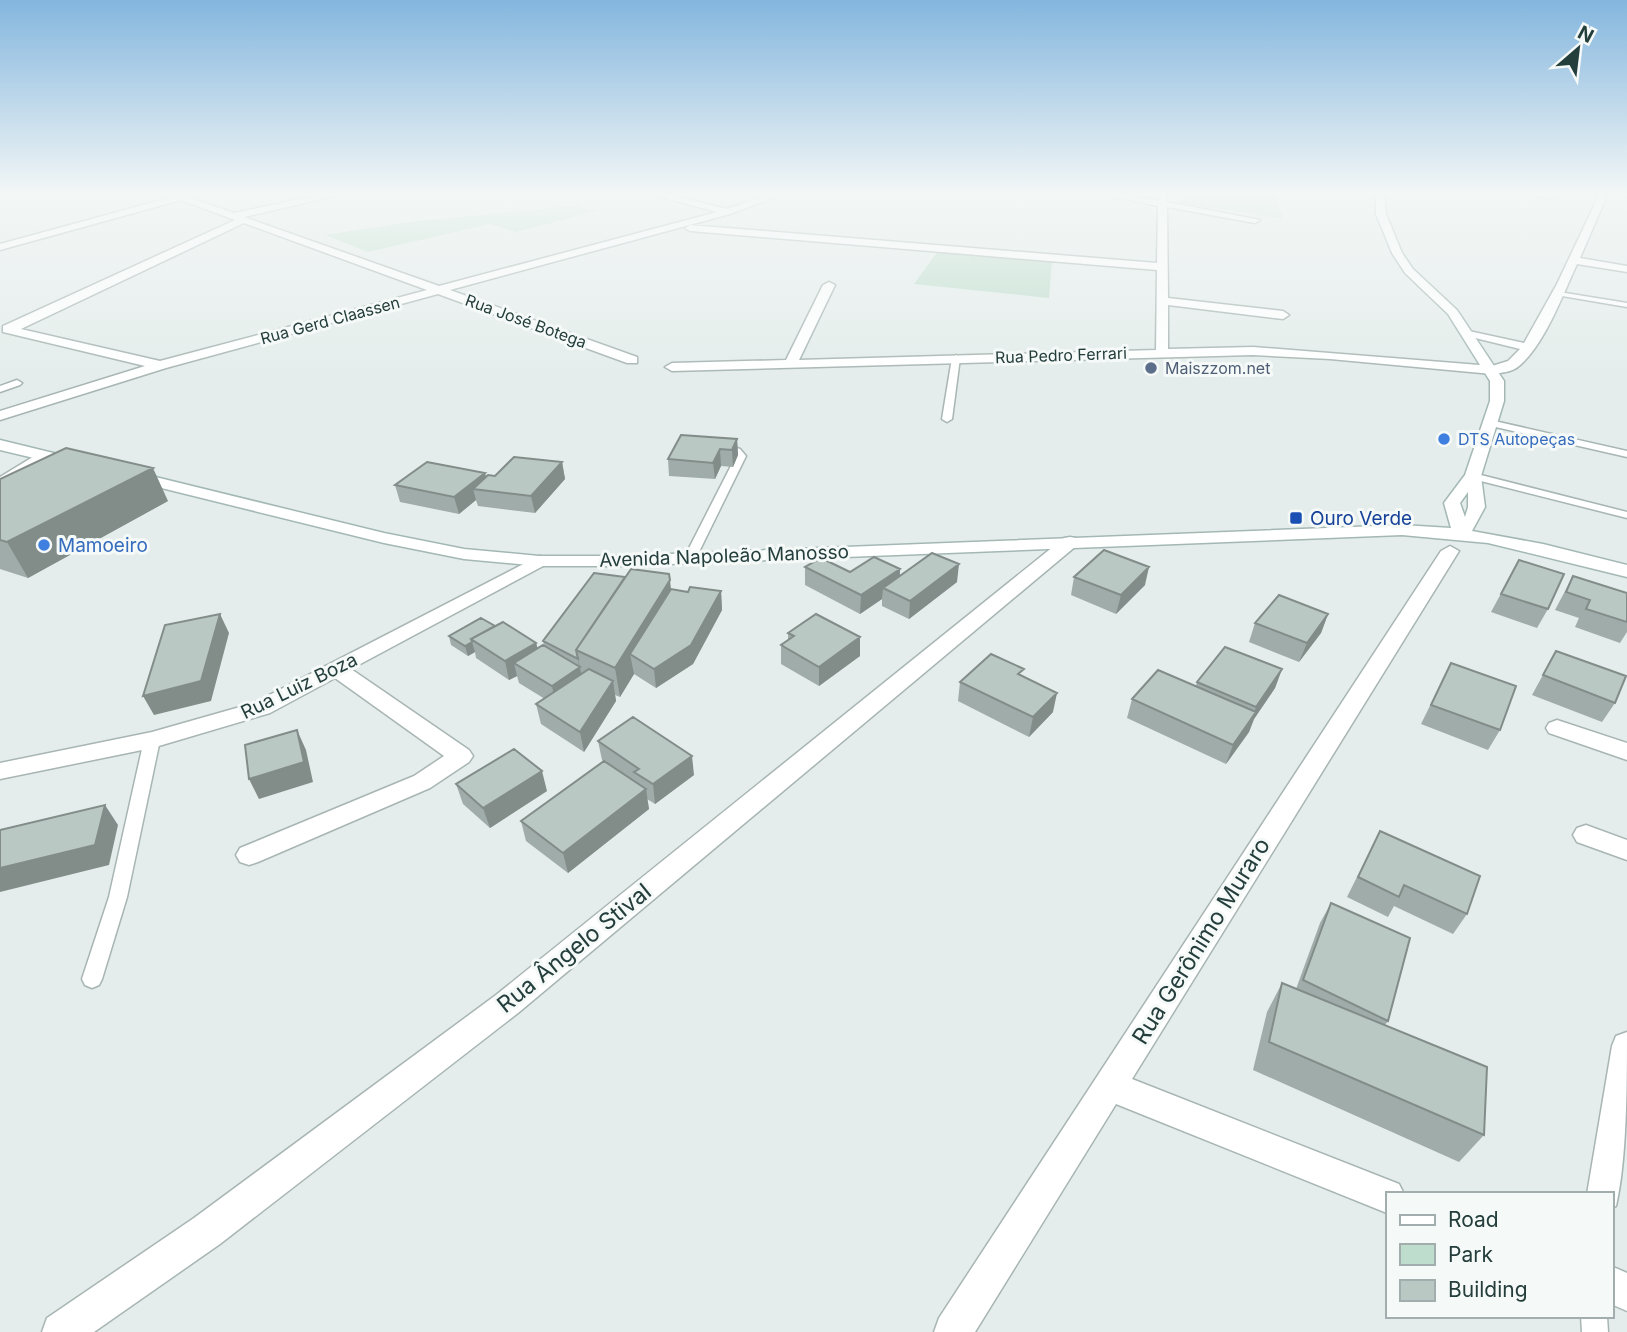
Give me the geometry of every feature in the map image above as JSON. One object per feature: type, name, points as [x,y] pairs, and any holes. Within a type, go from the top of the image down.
[{"type":"street","points":[[6,328],[160,255]]},
{"type":"street","name":"Rua José Botega","points":[[342,255],[632,360]]},
{"type":"street","name":"Rua Gerd Claassen","points":[[0,416],[161,365],[567,255]]},
{"type":"street","points":[[1022,255],[1163,267]]},
{"type":"street","points":[[1162,352],[1163,255]]},
{"type":"street","points":[[1398,255],[1409,271],[1453,312],[1492,370],[1512,366],[1527,347],[1575,255]]},
{"type":"street","points":[[1573,260],[1627,269]]},
{"type":"street","points":[[791,363],[829,285]]},
{"type":"street","points":[[1163,301],[1283,315]]},
{"type":"street","points":[[6,328],[161,365]]},
{"type":"street","points":[[1469,335],[1527,347]]},
{"type":"street","name":"Rua Pedro Ferrari","points":[[672,367],[1162,352],[1287,352],[1492,370]]},
{"type":"street","name":"Rua Gerônimo Muraro","points":[[1456,542],[1452,503],[1473,476],[1490,423],[1498,391],[1492,370]]},
{"type":"street","points":[[0,444],[94,467]]},
{"type":"street","name":"Avenida Napoleão Manosso","points":[[120,474],[424,547],[539,561],[690,558],[1402,530],[1456,542],[1538,547],[1627,571]]},
{"type":"street","name":"Rua Gerônimo Muraro","points":[[953,1332],[1456,542],[1473,520],[1477,510],[1473,476]]},
{"type":"street","name":"Rua Ângelo Stival","points":[[61,1332],[207,1231],[383,1101],[506,1004],[1070,542]]},
{"type":"street","name":"Rua Luiz Boza","points":[[0,771],[152,740],[262,708],[539,561]]},
{"type":"street","points":[[249,855],[422,782],[461,756],[336,669]]},
{"type":"street","points":[[1557,728],[1627,752]]},
{"type":"street","points":[[1586,835],[1627,850]]},
{"type":"street","points":[[1604,1192],[1627,1046]]},
{"type":"street","points":[[1109,1086],[1386,1196]]},
{"type":"lane","points":[[1556,293],[1627,305]]},
{"type":"lane","points":[[947,419],[956,358]]},
{"type":"lane","points":[[0,389],[17,383]]},
{"type":"lane","points":[[1490,423],[1627,454]]},
{"type":"lane","points":[[690,558],[741,456],[722,446]]},
{"type":"lane","points":[[0,482],[41,455]]},
{"type":"lane","points":[[1473,476],[1627,515]]},
{"type":"lane","points":[[92,979],[118,897],[152,740]]},
{"type":"green space","points":[[935,255],[985,255],[1052,261],[1049,298],[914,284]]},
{"type":"building","points":[[681,435],[737,439],[732,450],[720,449],[713,463],[668,459]]},
{"type":"building","points":[[66,448],[153,468],[7,542],[0,540],[0,479]]},
{"type":"building","points":[[514,457],[562,462],[531,496],[473,489],[488,475],[495,476]]},
{"type":"building","points":[[427,462],[485,473],[454,497],[395,485]]},
{"type":"building","points":[[1104,550],[1149,567],[1121,595],[1074,577]]},
{"type":"building","points":[[932,553],[959,564],[910,601],[883,588]]},
{"type":"building","points":[[874,557],[900,569],[861,595],[805,567],[821,558],[850,572]]},
{"type":"building","points":[[1519,560],[1564,574],[1548,609],[1501,594]]},
{"type":"building","points":[[631,569],[669,574],[670,580],[615,668],[576,650]]},
{"type":"building","points":[[594,573],[625,577],[576,650],[578,659],[543,641]]},
{"type":"building","points":[[1573,576],[1627,593],[1627,622],[1586,609],[1590,600],[1566,592]]},
{"type":"building","points":[[690,587],[721,591],[691,645],[654,669],[630,654],[671,589],[688,592]]},
{"type":"building","points":[[1279,595],[1328,614],[1307,643],[1255,623]]},
{"type":"building","points":[[220,614],[201,681],[143,696],[165,625]]},
{"type":"building","points":[[816,614],[860,637],[819,667],[781,645],[794,636],[788,633]]},
{"type":"building","points":[[481,618],[495,626],[471,639],[472,642],[465,646],[449,636]]},
{"type":"building","points":[[503,622],[536,643],[505,661],[471,639]]},
{"type":"building","points":[[543,645],[580,667],[552,686],[514,663]]},
{"type":"building","points":[[1225,647],[1282,669],[1256,707],[1197,682]]},
{"type":"building","points":[[1556,651],[1626,676],[1615,703],[1543,675]]},
{"type":"building","points":[[991,654],[1024,669],[1018,674],[1057,693],[1033,717],[960,682]]},
{"type":"building","points":[[1451,663],[1516,686],[1500,730],[1431,705]]},
{"type":"building","points":[[589,669],[613,681],[580,732],[536,704]]},
{"type":"building","points":[[1158,670],[1256,712],[1233,745],[1132,699]]},
{"type":"building","points":[[633,717],[692,756],[653,784],[634,772],[639,769],[598,741]]},
{"type":"building","points":[[297,730],[304,762],[249,779],[245,745]]},
{"type":"building","points":[[514,749],[542,771],[483,808],[456,784]]},
{"type":"building","points":[[604,761],[646,789],[563,853],[521,821]]},
{"type":"building","points":[[105,805],[95,845],[0,868],[0,830]]},
{"type":"building","points":[[1380,831],[1480,876],[1467,914],[1404,885],[1399,897],[1358,877]]},
{"type":"building","points":[[1331,903],[1410,938],[1388,1021],[1303,980]]},
{"type":"building","points":[[1282,983],[1487,1067],[1484,1135],[1269,1042]]},
{"type":"place","name":"Maiszzom.net","points":[[1151,368]]},
{"type":"place","name":"DTS Autopeças","points":[[1444,439]]},
{"type":"place","name":"Ouro Verde","points":[[1296,518]]},
{"type":"place","name":"Mamoeiro","points":[[44,545]]}]
